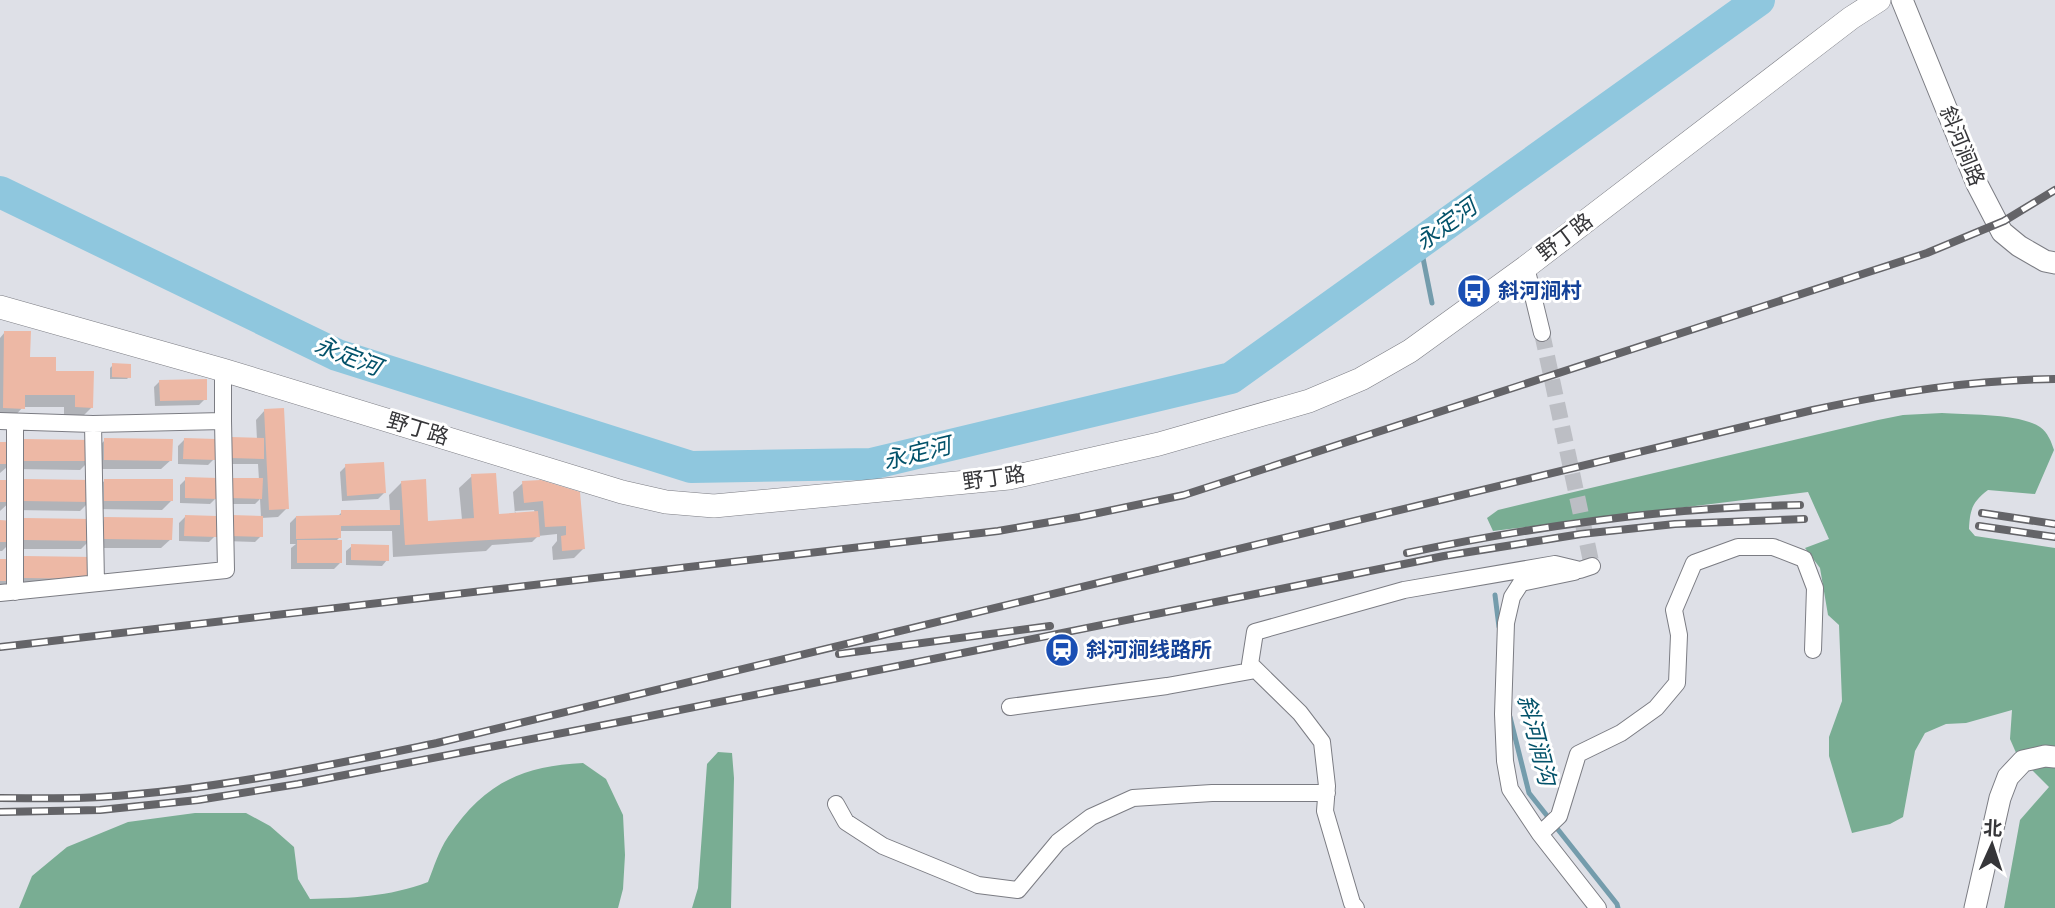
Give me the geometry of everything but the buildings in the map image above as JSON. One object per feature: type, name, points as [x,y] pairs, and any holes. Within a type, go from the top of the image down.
[{"type":"main road","name":"野丁路","points":[[0,307],[223,370],[622,492],[666,502],[713,506],[1009,478],[1159,444],[1310,401],[1361,379],[1410,351],[1526,267],[1851,18],[1879,0]]},
{"type":"street","name":"斜河涧路","points":[[1902,0],[1977,184],[2002,232],[2036,256],[2055,263]]},
{"type":"street","points":[[1526,267],[1542,333]]},
{"type":"street","points":[[223,370],[226,570],[7,593],[8,422],[93,424],[223,421]]},
{"type":"street","points":[[93,424],[96,583]]},
{"type":"street","points":[[1543,831],[1559,816],[1578,754],[1621,733],[1656,708],[1676,683],[1679,635],[1674,610],[1694,563],[1738,548],[1773,547],[1804,559],[1815,588],[1813,650]]},
{"type":"street","points":[[1356,908],[1352,903],[1325,811],[1327,793],[1322,742],[1300,713],[1250,664],[1255,632],[1404,590],[1555,564],[1586,568],[1521,583],[1512,597],[1506,623],[1505,646],[1505,761],[1510,789],[1598,908]]},
{"type":"street","points":[[1010,707],[1167,686],[1256,670]]},
{"type":"street","points":[[1975,908],[2000,799],[2008,777],[2023,761],[2045,755],[2055,757]]},
{"type":"street","points":[[836,804],[846,822],[883,846],[978,885],[1018,890],[1058,842],[1091,817],[1133,798],[1212,793],[1327,793]]},
{"type":"green space","points":[[1942,413],[2006,417],[2031,422],[2045,432],[2054,450],[2035,494],[1988,490],[1978,498],[1973,507],[1969,529],[1975,536],[2055,548],[2055,908],[2004,908],[2020,820],[2049,787],[2017,755],[2010,739],[2012,710],[1966,723],[1946,724],[1925,733],[1915,751],[1903,817],[1890,824],[1852,833],[1829,756],[1829,737],[1842,701],[1839,625],[1828,615],[1820,568],[1805,548],[1829,539],[1808,492],[1493,531],[1487,518],[1498,510],[1878,420],[1903,415]]},
{"type":"green space","points":[[718,752],[732,753],[734,778],[731,908],[692,908],[698,888],[707,764]]},
{"type":"green space","points":[[583,763],[606,779],[623,815],[625,855],[623,889],[618,908],[19,908],[32,876],[67,847],[128,822],[195,813],[246,813],[270,826],[294,847],[298,879],[310,899],[399,891],[428,882],[448,837],[461,819],[490,791],[505,781],[541,768]]},
{"type":"waterway","name":"永定河","points":[[0,192],[337,355],[691,467],[871,464],[1231,378],[1759,0]]},
{"type":"waterway","name":"斜河涧沟","points":[[1420,243],[1432,303]]},
{"type":"waterway","name":"斜河涧沟","points":[[1495,595],[1499,627]]},
{"type":"waterway","name":"斜河涧沟","points":[[1510,717],[1529,793],[1618,908]]},
{"type":"tunnel","points":[[1542,333],[1592,566]]},
{"type":"railway","points":[[0,647],[998,531],[1184,495],[1927,253],[2004,221],[2055,190]]},
{"type":"railway","points":[[0,798],[76,798],[144,794],[228,783],[354,760],[437,743],[1813,410],[1933,388],[2055,379]]},
{"type":"railway","points":[[1407,553],[1504,534],[1602,520],[1701,510],[1800,505]]},
{"type":"railway","points":[[1982,513],[2055,524]]},
{"type":"railway","points":[[0,812],[100,810],[198,800],[298,784],[1444,556],[1581,534],[1675,524],[1804,519]]},
{"type":"railway","points":[[1979,526],[2055,537]]},
{"type":"railway","points":[[839,654],[1050,626]]},
{"type":"place","name":"斜河涧村","points":[[1474,291]]},
{"type":"place","name":"斜河涧线路所","points":[[1062,650]]}]
